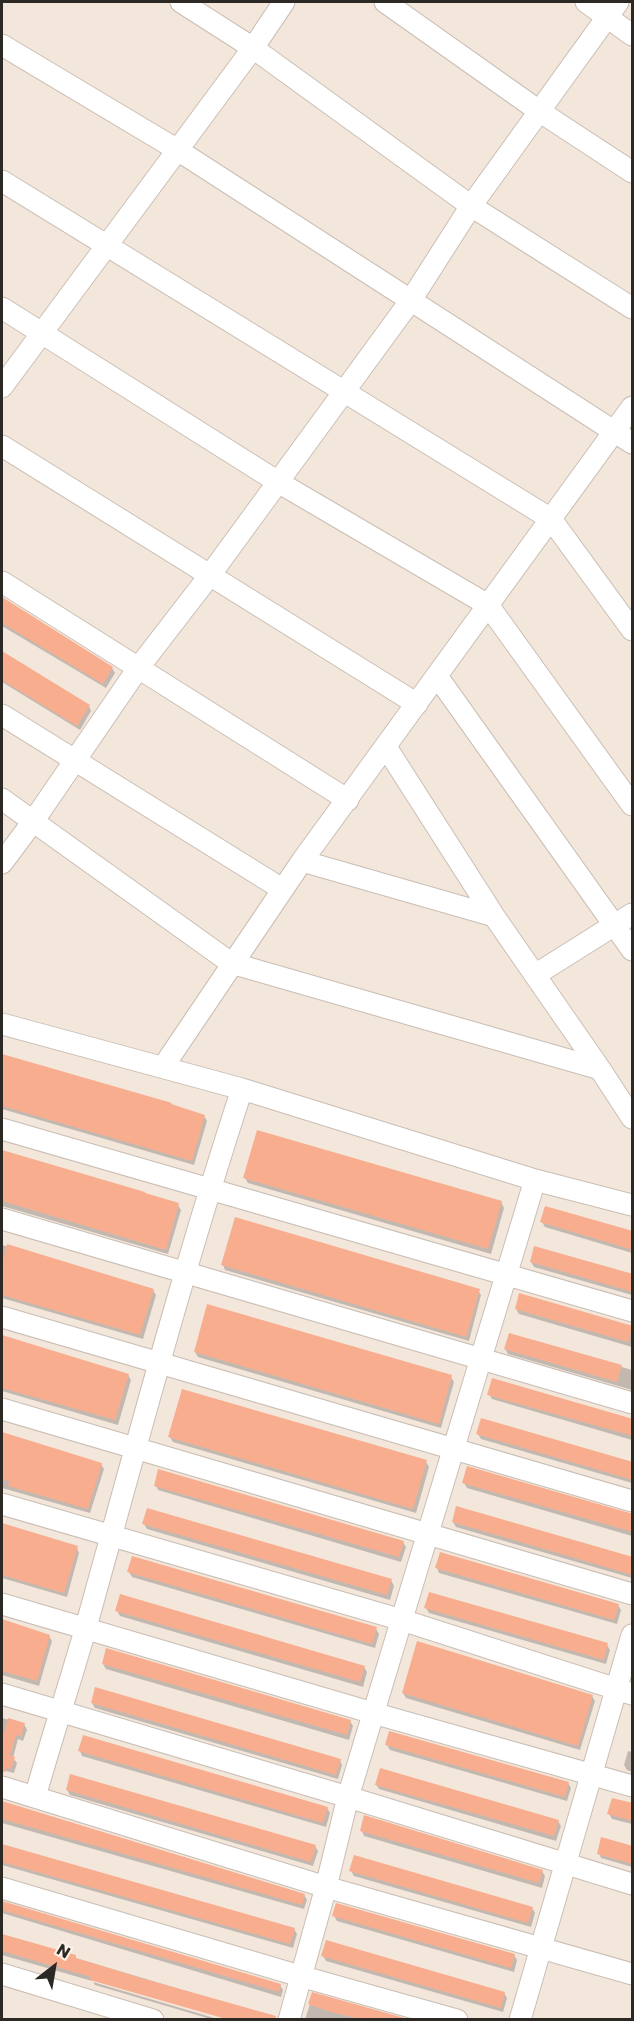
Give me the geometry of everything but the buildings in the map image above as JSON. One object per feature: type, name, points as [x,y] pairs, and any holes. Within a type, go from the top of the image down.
[{"type":"street","points":[[181,2],[253,48],[471,206],[633,308]]},
{"type":"street","points":[[2,387],[253,48],[284,2]]},
{"type":"street","points":[[385,2],[539,111],[633,172]]},
{"type":"street","points":[[586,2],[612,9],[633,35]]},
{"type":"street","points":[[2,863],[139,668],[210,575],[411,300],[471,206],[612,9]]},
{"type":"street","points":[[2,45],[176,149],[633,443]]},
{"type":"street","points":[[2,181],[551,519],[633,630]]},
{"type":"street","points":[[2,308],[278,482],[488,605],[633,805]]},
{"type":"street","points":[[163,1066],[282,889],[633,407]]},
{"type":"street","points":[[2,446],[417,704]]},
{"type":"street","points":[[2,582],[348,800]]},
{"type":"street","points":[[437,676],[633,950]]},
{"type":"street","points":[[2,715],[282,889]]},
{"type":"street","points":[[386,747],[494,916],[633,1118]]},
{"type":"street","points":[[2,799],[32,823],[231,963],[600,1069]]},
{"type":"street","points":[[302,861],[494,916]]},
{"type":"street","points":[[535,975],[633,914]]},
{"type":"street","points":[[2,1024],[163,1066],[535,1180],[633,1205]]},
{"type":"street","points":[[35,1797],[86,1628],[110,1535],[209,1190],[242,1089]]},
{"type":"street","points":[[2,1130],[633,1311]]},
{"type":"street","points":[[289,2019],[326,1887],[348,1797],[535,1180]]},
{"type":"street","points":[[2,1219],[633,1403]]},
{"type":"street","points":[[2,1317],[633,1501]]},
{"type":"street","points":[[2,1409],[633,1594]]},
{"type":"street","points":[[2,1504],[402,1620],[624,1692]]},
{"type":"street","points":[[2,1604],[373,1713],[633,1786]]},
{"type":"street","points":[[520,2019],[592,1774],[624,1692],[633,1635]]},
{"type":"street","points":[[2,1694],[633,1884]]},
{"type":"street","points":[[2,1787],[326,1887],[633,1974]]},
{"type":"street","points":[[2,1888],[300,1976],[457,2019]]},
{"type":"street","points":[[2,1974],[153,2019]]}]
